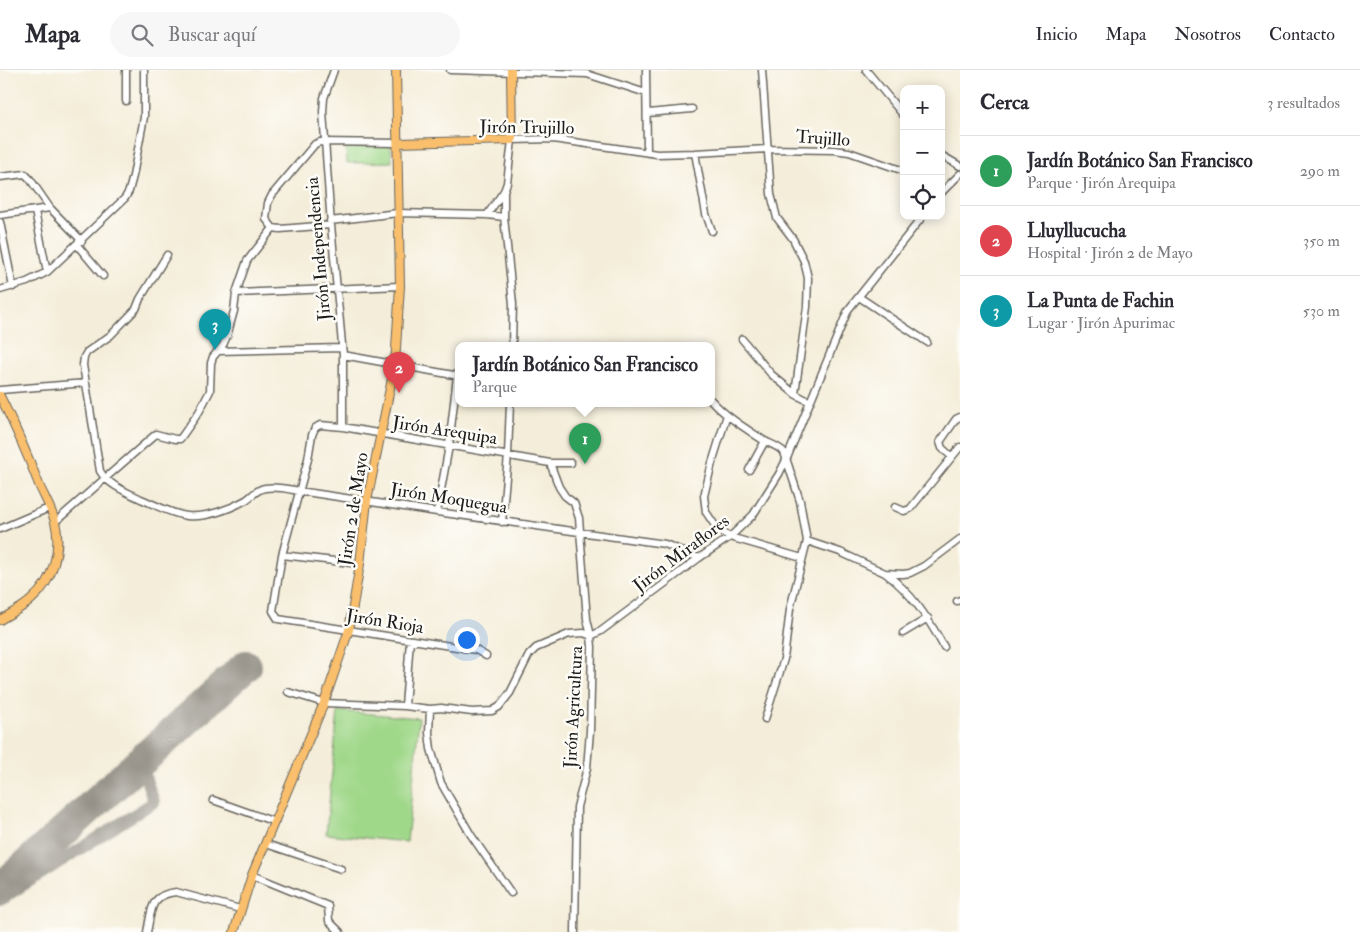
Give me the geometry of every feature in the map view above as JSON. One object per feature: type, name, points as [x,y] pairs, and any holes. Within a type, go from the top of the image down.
[{"type":"main road","name":"Jirón 2 de Mayo","points":[[234,932],[252,875],[324,703],[348,630],[360,564],[367,501],[395,364],[400,286],[396,70]]},
{"type":"main road","points":[[511,71],[512,140]]},
{"type":"main road","name":"Jirón Trujillo","points":[[398,142],[512,140]]},
{"type":"main road","points":[[0,396],[26,449],[55,522],[57,540],[55,559],[50,574],[41,590],[32,600],[0,620]]},
{"type":"street","points":[[126,70],[126,100]]},
{"type":"street","points":[[0,290],[13,287],[47,272],[119,206],[129,191],[144,117],[144,70]]},
{"type":"street","name":"Jirón Independencia","points":[[334,70],[323,105],[342,352],[344,427]]},
{"type":"street","points":[[450,70],[587,72],[646,93]]},
{"type":"street","points":[[646,70],[647,152]]},
{"type":"street","points":[[762,70],[771,194],[777,218],[793,239],[804,261],[808,278],[807,307],[795,394]]},
{"type":"street","points":[[866,70],[900,111]]},
{"type":"street","points":[[648,113],[692,109]]},
{"type":"street","name":"Jirón Trujillo","points":[[512,140],[554,139],[647,152],[695,153],[768,149]]},
{"type":"street","points":[[512,140],[509,170],[504,190],[504,217],[513,304],[512,342]]},
{"type":"street","name":"Jirón Trujillo","points":[[273,228],[266,220],[268,203],[272,195],[315,144],[320,142],[398,142]]},
{"type":"street","name":"Trujillo","points":[[768,149],[849,152],[900,170]]},
{"type":"street","points":[[695,153],[706,214],[712,231]]},
{"type":"street","points":[[945,157],[960,166]]},
{"type":"street","points":[[0,177],[24,174],[30,179],[103,276]]},
{"type":"street","points":[[945,185],[960,174]]},
{"type":"street","points":[[487,215],[504,190]]},
{"type":"street","points":[[0,215],[50,208]]},
{"type":"street","points":[[35,211],[47,272]]},
{"type":"street","points":[[55,522],[156,434],[180,439],[200,412],[210,391],[209,370],[213,357],[223,345],[227,336],[234,311],[236,293],[247,261],[273,228],[280,229],[331,223],[398,213],[504,217]]},
{"type":"street","name":"Jirón Miraflores","points":[[591,636],[730,537],[753,515],[787,458],[848,310],[920,220]]},
{"type":"street","points":[[0,222],[13,287]]},
{"type":"street","points":[[104,479],[98,464],[83,365],[84,357],[87,352],[121,326],[136,309],[140,299],[167,255]]},
{"type":"street","points":[[236,293],[400,286]]},
{"type":"street","points":[[859,297],[927,342]]},
{"type":"street","points":[[742,339],[772,374],[795,394],[810,402]]},
{"type":"street","points":[[217,351],[342,352],[455,375]]},
{"type":"street","points":[[0,390],[86,383]]},
{"type":"street","points":[[437,512],[455,399]]},
{"type":"street","points":[[715,405],[765,441],[779,447],[784,452],[800,501],[807,541],[790,609],[784,659],[766,719]]},
{"type":"street","points":[[502,522],[510,407]]},
{"type":"street","points":[[728,415],[712,463],[704,496],[706,512],[718,530],[730,537],[802,558]]},
{"type":"street","points":[[952,457],[942,448],[940,442],[956,419],[960,417]]},
{"type":"street","name":"Jirón Arequipa","points":[[299,491],[312,434],[320,425],[344,427],[381,435],[550,463],[571,463]]},
{"type":"street","points":[[749,470],[765,441]]},
{"type":"street","points":[[895,507],[904,511],[910,509],[960,446]]},
{"type":"street","name":"Jirón Agricultura","points":[[550,463],[559,487],[565,496],[574,503],[579,518],[587,619],[591,636],[590,731],[587,768],[577,807],[575,932]]},
{"type":"street","name":"Jirón Moquegua","points":[[104,479],[161,508],[188,516],[202,515],[228,508],[246,500],[263,488],[283,488],[502,522],[665,544],[699,558]]},
{"type":"street","points":[[299,491],[282,555],[360,564]]},
{"type":"street","points":[[0,529],[49,508]]},
{"type":"street","points":[[885,573],[910,573],[924,566],[960,539]]},
{"type":"street","points":[[807,541],[840,552],[885,573],[902,586],[928,618],[944,647]]},
{"type":"street","name":"Jirón Rioja","points":[[282,555],[273,611],[278,619],[476,650],[486,656]]},
{"type":"street","points":[[902,586],[903,574]]},
{"type":"street","points":[[903,634],[928,618]]},
{"type":"street","points":[[288,692],[324,703],[406,706],[482,712],[499,707],[510,693],[529,655],[536,648],[569,634],[584,633],[591,636]]},
{"type":"street","points":[[406,706],[410,640]]},
{"type":"street","points":[[430,709],[429,734],[431,750],[441,783],[471,835],[511,893]]},
{"type":"street","points":[[213,800],[275,822]]},
{"type":"street","points":[[266,844],[340,869]]},
{"type":"street","points":[[252,875],[328,906],[329,921],[340,932]]},
{"type":"street","points":[[147,932],[153,902],[160,896],[168,893],[176,892],[240,909]]},
{"type":"green space","points":[[391,146],[392,162],[347,163],[346,147]]},
{"type":"green space","points":[[338,711],[419,718],[407,842],[326,834]]},
{"type":"taxiway","points":[[0,900],[154,802],[140,762]]},
{"type":"runway","points":[[0,889],[246,666]]},
{"type":"place","name":"La Punta de Fachin","points":[[215,350]]},
{"type":"place","name":"Lluyllucucha","points":[[399,393]]},
{"type":"place","name":"Jardín Botánico San Francisco","points":[[585,464]]}]
